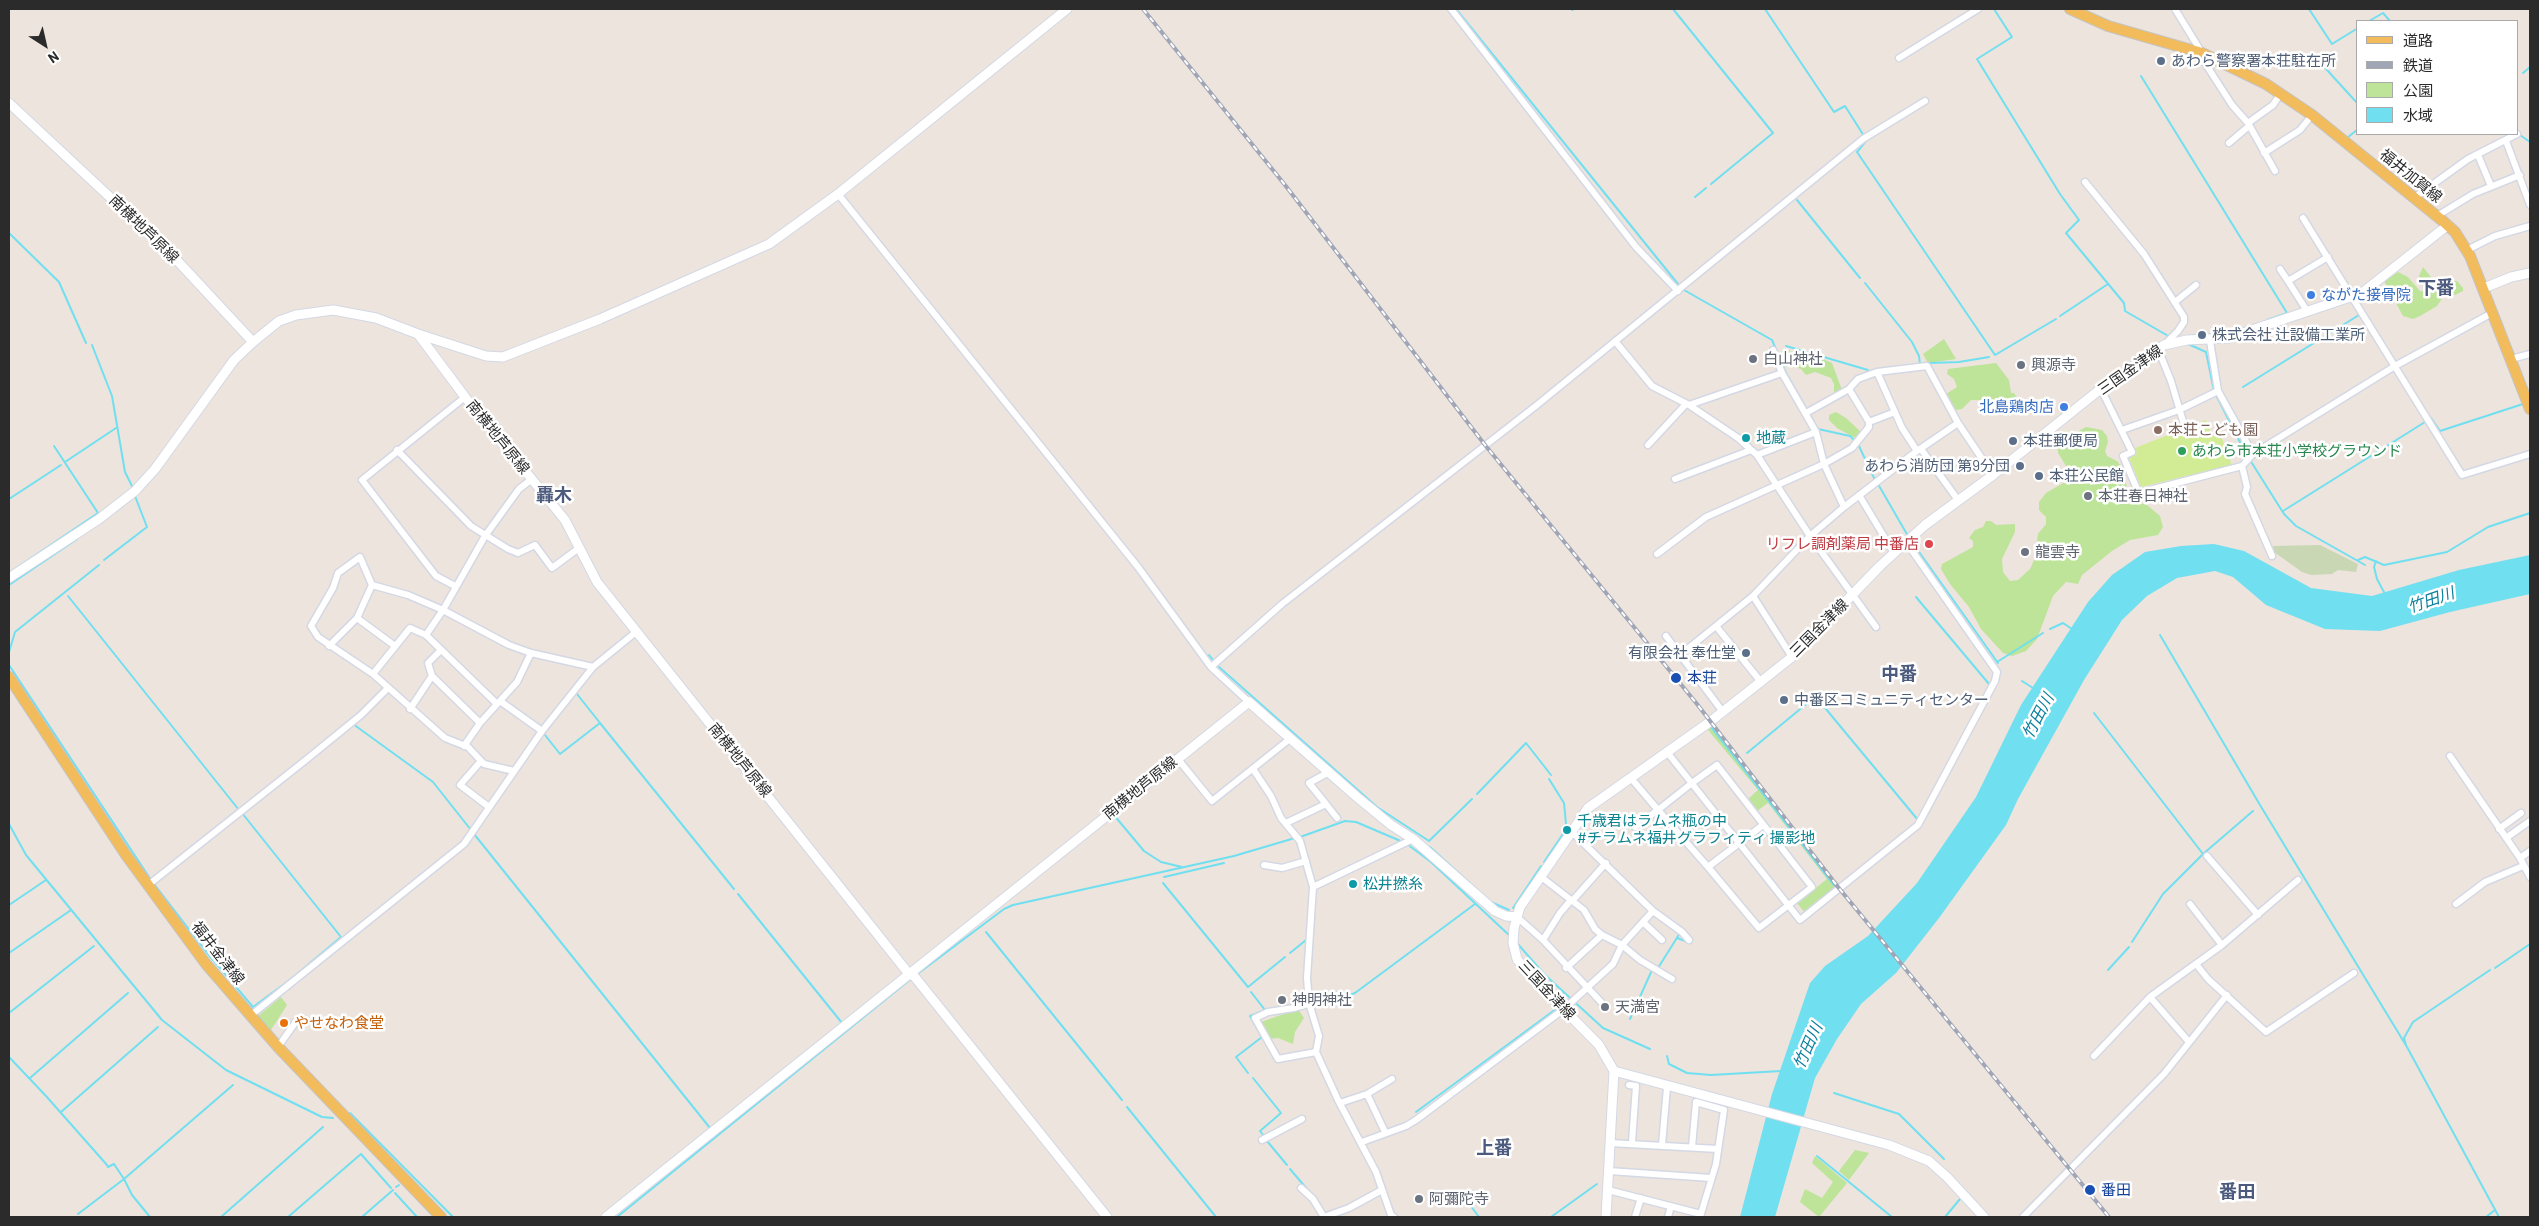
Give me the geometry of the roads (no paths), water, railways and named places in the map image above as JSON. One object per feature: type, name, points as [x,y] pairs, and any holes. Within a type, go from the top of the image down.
[{"type":"main road","points":[[9,578],[99,519],[135,491],[155,469],[234,360],[279,321],[296,315],[333,310],[376,318],[486,356],[503,357],[532,348],[769,244],[838,194],[1067,9]]},
{"type":"main road","name":"福井加賀線","points":[[2070,9],[2108,26],[2202,53],[2243,72],[2281,93],[2312,115],[2448,225],[2467,250],[2484,288],[2530,408]]},
{"type":"main road","name":"南横地芦原線","points":[[9,103],[173,256],[253,342]]},
{"type":"main road","name":"三国金津線","points":[[1614,1071],[1599,1045],[1531,976],[1517,959],[1513,943],[1514,928],[1520,907],[1571,831],[1594,802],[1723,712],[1761,682],[1792,657],[1909,540],[2101,389],[2161,347],[2187,340],[2210,341],[2228,338],[2353,297],[2362,293],[2448,225]]},
{"type":"main road","points":[[2484,288],[2511,277],[2530,273]]},
{"type":"main road","name":"南横地芦原線","points":[[418,334],[565,520],[597,582],[914,977],[1178,758],[1249,702]]},
{"type":"main road","name":"福井金津線","points":[[9,677],[147,886],[206,964],[278,1047],[441,1217]]},
{"type":"main road","points":[[1249,702],[1392,825],[1413,838],[1495,910],[1506,916],[1517,917]]},
{"type":"main road","points":[[606,1217],[914,977],[1107,1217]]},
{"type":"main road","points":[[1606,1217],[1614,1071],[1889,1146],[1930,1161],[1984,1217]]},
{"type":"street","points":[[1451,9],[1636,247],[1678,291]]},
{"type":"street","points":[[1899,58],[1978,9]]},
{"type":"street","points":[[2175,9],[2202,53],[2205,63],[2249,124],[2275,171]]},
{"type":"street","points":[[2229,144],[2273,104],[2281,93]]},
{"type":"street","points":[[1211,667],[1282,604],[1537,406],[1863,140],[1925,101]]},
{"type":"street","points":[[2264,153],[2300,130],[2312,115]]},
{"type":"street","points":[[2414,198],[2468,159],[2515,135]]},
{"type":"street","points":[[2506,141],[2530,205]]},
{"type":"street","points":[[2478,155],[2491,186]]},
{"type":"street","points":[[2436,216],[2491,186],[2520,175]]},
{"type":"street","points":[[2085,182],[2144,254],[2184,317],[2184,322],[2178,331],[2161,347],[2186,428]]},
{"type":"street","points":[[838,194],[1138,567],[1211,667],[1249,702]]},
{"type":"street","points":[[2303,218],[2462,475],[2530,454]]},
{"type":"street","points":[[2467,250],[2495,236],[2530,226]]},
{"type":"street","points":[[2288,281],[2328,257]]},
{"type":"street","points":[[2280,269],[2307,311]]},
{"type":"street","points":[[2174,302],[2196,285]]},
{"type":"street","points":[[2101,389],[2132,452],[2123,456],[2137,489],[2142,492],[2242,466],[2253,454],[2395,366],[2458,334],[2492,313]]},
{"type":"street","points":[[2178,331],[2187,340]]},
{"type":"street","points":[[1615,341],[1652,386],[1688,405],[1738,438],[1758,455],[1810,536],[1876,626]]},
{"type":"street","points":[[2210,341],[2218,392],[2253,454]]},
{"type":"street","points":[[1773,350],[1782,372],[1808,412],[1816,432],[1824,464],[1844,507]]},
{"type":"street","points":[[2511,359],[2530,354]]},
{"type":"street","points":[[1808,412],[1849,389],[1858,379],[1877,372],[1927,366],[1958,423],[1993,475]]},
{"type":"street","points":[[1648,445],[1688,405],[1782,372]]},
{"type":"street","points":[[1877,372],[1895,412],[1919,450],[1958,500]]},
{"type":"street","points":[[1658,554],[1706,517],[1824,464],[1852,448],[1869,426],[1869,422],[1849,389]]},
{"type":"street","points":[[2122,430],[2179,410],[2218,392]]},
{"type":"street","points":[[455,586],[436,576],[362,480],[397,450],[466,397]]},
{"type":"street","points":[[1869,422],[1895,412]]},
{"type":"street","points":[[1680,655],[1753,596],[1810,536],[1859,494],[1958,423]]},
{"type":"street","points":[[1758,455],[1816,432]]},
{"type":"street","points":[[397,450],[471,526],[485,536],[518,553],[535,544],[552,568],[578,548]]},
{"type":"street","points":[[1675,479],[1751,450]]},
{"type":"street","points":[[2242,466],[2247,487],[2245,494],[2272,556]]},
{"type":"street","points":[[426,635],[443,610],[485,536],[519,489],[532,479]]},
{"type":"street","points":[[1859,494],[1894,553]]},
{"type":"street","points":[[1667,752],[1800,920],[1918,825],[1995,681],[1996,672],[1909,540]]},
{"type":"street","points":[[329,646],[357,618],[372,585],[360,558],[338,574],[333,588],[311,626],[318,637],[329,646],[373,674],[410,709],[445,738],[468,747],[484,764],[514,771]]},
{"type":"street","points":[[372,585],[408,595],[443,610],[489,636],[532,653],[593,667]]},
{"type":"street","points":[[1753,596],[1792,657]]},
{"type":"street","points":[[357,618],[395,646]]},
{"type":"street","points":[[1716,626],[1761,682]]},
{"type":"street","points":[[373,674],[410,628],[426,635],[498,702],[542,731]]},
{"type":"street","points":[[250,1016],[464,844],[542,731],[593,667],[636,632]]},
{"type":"street","points":[[1666,636],[1723,712]]},
{"type":"street","points":[[441,650],[428,663],[432,676],[480,723]]},
{"type":"street","points":[[464,746],[480,723],[517,682],[532,653]]},
{"type":"street","points":[[410,709],[432,676]]},
{"type":"street","points":[[147,886],[315,753],[361,715],[388,688]]},
{"type":"street","points":[[1178,758],[1212,801],[1291,738]]},
{"type":"street","points":[[2450,756],[2520,858],[2530,877]]},
{"type":"street","points":[[481,761],[460,785],[490,807]]},
{"type":"street","points":[[1630,778],[1658,810],[1708,867],[1759,928],[1812,887],[1717,765],[1692,783],[1658,810],[1636,827]]},
{"type":"street","points":[[1253,769],[1286,823],[1300,841],[1313,887],[1307,978],[1309,1003],[1319,1036],[1316,1052],[1354,1132],[1362,1142],[1376,1172],[1392,1217]]},
{"type":"street","points":[[1329,772],[1309,783],[1336,818]]},
{"type":"street","points":[[1286,823],[1326,804]]},
{"type":"street","points":[[2499,829],[2521,813]]},
{"type":"street","points":[[2506,838],[2530,821]]},
{"type":"street","points":[[1708,867],[1763,824]]},
{"type":"street","points":[[1571,831],[1606,863],[1653,911],[1682,932],[1689,940]]},
{"type":"street","points":[[1313,887],[1413,838]]},
{"type":"street","points":[[2520,858],[2530,852]]},
{"type":"street","points":[[2207,856],[2258,914]]},
{"type":"street","points":[[1264,865],[1282,868],[1306,862]]},
{"type":"street","points":[[1543,940],[1560,913],[1606,863]]},
{"type":"street","points":[[2456,904],[2485,882],[2523,866]]},
{"type":"street","points":[[1540,876],[1584,910],[1595,929],[1602,935],[1622,945],[1640,960],[1672,979]]},
{"type":"street","points":[[2094,1056],[2150,997],[2222,945],[2298,880]]},
{"type":"street","points":[[2190,904],[2222,945]]},
{"type":"street","points":[[1362,1142],[1385,1132],[1406,1126],[1416,1120],[1564,1009],[1613,964],[1622,945],[1653,911]]},
{"type":"street","points":[[1517,917],[1543,940],[1566,968],[1601,1002]]},
{"type":"street","points":[[1644,923],[1662,940]]},
{"type":"street","points":[[1566,968],[1602,935]]},
{"type":"street","points":[[2196,964],[2208,979],[2266,1032],[2354,973]]},
{"type":"street","points":[[1316,1052],[1278,1059],[1255,1018],[1268,1012],[1294,1008],[1341,994]]},
{"type":"street","points":[[2023,1217],[2164,1074],[2227,995]]},
{"type":"street","points":[[2150,997],[2189,1042]]},
{"type":"street","points":[[278,1047],[297,1020]]},
{"type":"street","points":[[1340,1103],[1367,1094],[1392,1078]]},
{"type":"street","points":[[1629,1085],[1636,1086],[1632,1142]]},
{"type":"street","points":[[1662,1145],[1667,1087]]},
{"type":"street","points":[[1367,1094],[1385,1132]]},
{"type":"street","points":[[1608,1190],[1701,1215],[1718,1149],[1724,1110],[1696,1102],[1692,1147]]},
{"type":"street","points":[[1262,1140],[1302,1119]]},
{"type":"street","points":[[1610,1143],[1632,1142],[1718,1149]]},
{"type":"street","points":[[1609,1171],[1711,1178]]},
{"type":"street","points":[[1301,1188],[1313,1199],[1324,1217],[1349,1208],[1382,1190]]},
{"type":"street","points":[[1635,1217],[1641,1198]]},
{"type":"street","points":[[1668,1217],[1672,1206]]},
{"type":"water","name":"竹田川","points":[[2214,544],[2244,551],[2311,588],[2372,596],[2459,570],[2530,555],[2530,594],[2450,612],[2380,631],[2325,629],[2266,605],[2233,577],[2215,571],[2177,578],[2147,596],[2122,620],[2084,680],[2018,799],[2006,825],[1939,918],[1896,973],[1861,1004],[1837,1039],[1815,1078],[1775,1217],[1740,1217],[1772,1094],[1810,983],[1825,966],[1868,936],[1917,883],[1976,797],[2021,705],[2088,602],[2112,575],[2145,552],[2181,546]]},
{"type":"waterway","points":[[1456,9],[1678,284]]},
{"type":"waterway","points":[[1673,9],[1773,133],[1711,184]]},
{"type":"waterway","points":[[1765,9],[1834,112],[1845,106],[1864,136]]},
{"type":"waterway","points":[[1994,9],[2012,37],[1977,59],[2060,194],[2079,220],[2066,233],[2124,303],[2125,311],[2170,337]]},
{"type":"waterway","points":[[2309,9],[2332,44],[2356,29]]},
{"type":"waterway","points":[[2371,20],[2383,13],[2389,20]]},
{"type":"waterway","points":[[2317,59],[2356,102]]},
{"type":"waterway","points":[[2523,73],[2530,67]]},
{"type":"waterway","points":[[2141,76],[2287,313],[2267,320]]},
{"type":"waterway","points":[[2347,138],[2356,131]]},
{"type":"waterway","points":[[2520,135],[2530,142]]},
{"type":"waterway","points":[[1866,141],[1857,152],[1995,355],[2056,319]]},
{"type":"waterway","points":[[1695,197],[1706,188]]},
{"type":"waterway","points":[[1797,200],[1860,278]]},
{"type":"waterway","points":[[9,233],[59,282],[86,343]]},
{"type":"waterway","points":[[1865,283],[1912,342],[1919,356],[1920,364]]},
{"type":"waterway","points":[[2060,316],[2108,284]]},
{"type":"waterway","points":[[1684,290],[1772,340],[1786,373],[1818,429],[1850,436],[1855,441]]},
{"type":"waterway","points":[[2243,387],[2359,315]]},
{"type":"waterway","points":[[2188,344],[2206,352],[2214,391],[2247,456]]},
{"type":"waterway","points":[[92,345],[112,396],[125,472],[132,486]]},
{"type":"waterway","points":[[1786,346],[1868,370]]},
{"type":"waterway","points":[[1929,363],[1959,362],[1989,357]]},
{"type":"waterway","points":[[1877,369],[1883,368]]},
{"type":"waterway","points":[[2431,418],[2440,431],[2523,404]]},
{"type":"waterway","points":[[2283,511],[2425,422]]},
{"type":"waterway","points":[[65,462],[116,428]]},
{"type":"waterway","points":[[1858,444],[1875,480]]},
{"type":"waterway","points":[[54,446],[98,513]]},
{"type":"waterway","points":[[2250,460],[2284,514],[2296,526],[2365,565]]},
{"type":"waterway","points":[[9,499],[61,465]]},
{"type":"waterway","points":[[1878,484],[1908,536]]},
{"type":"waterway","points":[[104,560],[147,527],[135,496],[115,512]]},
{"type":"waterway","points":[[9,573],[98,513]]},
{"type":"waterway","points":[[2358,560],[2365,557],[2384,565],[2447,552],[2488,527],[2530,513]]},
{"type":"waterway","points":[[9,585],[77,539]]},
{"type":"waterway","points":[[1912,542],[1998,663]]},
{"type":"waterway","points":[[2376,561],[2374,567],[2377,579],[2385,594]]},
{"type":"waterway","points":[[9,652],[15,632],[99,565]]},
{"type":"waterway","points":[[68,596],[239,810]]},
{"type":"waterway","points":[[1916,597],[1989,684]]},
{"type":"waterway","points":[[2050,629],[2063,623],[2072,629]]},
{"type":"waterway","points":[[1997,662],[2043,633]]},
{"type":"waterway","points":[[2160,635],[2260,805],[2407,1047],[2499,1217]]},
{"type":"waterway","points":[[1209,655],[1213,660]]},
{"type":"waterway","points":[[9,665],[151,880]]},
{"type":"waterway","points":[[1219,667],[1377,807],[1429,841],[1472,799]]},
{"type":"waterway","name":"竹田川","points":[[2022,681],[2033,688]]},
{"type":"waterway","points":[[545,735],[560,754],[600,723],[577,694]]},
{"type":"waterway","points":[[1922,824],[1990,696]]},
{"type":"waterway","points":[[1816,697],[1918,820]]},
{"type":"waterway","points":[[1747,753],[1810,701]]},
{"type":"waterway","points":[[2094,713],[2203,854]]},
{"type":"waterway","points":[[600,723],[734,889]]},
{"type":"waterway","points":[[353,724],[433,782],[471,830]]},
{"type":"waterway","points":[[1711,727],[1836,888]]},
{"type":"waterway","points":[[1477,794],[1526,743],[1551,775]]},
{"type":"waterway","points":[[1549,779],[1564,803],[1566,824]]},
{"type":"waterway","points":[[2132,942],[2163,894],[2203,854],[2253,811]]},
{"type":"waterway","points":[[154,884],[208,954],[253,1007],[291,979],[341,937],[242,813]]},
{"type":"waterway","points":[[1113,814],[1144,851],[1161,862],[1182,867]]},
{"type":"waterway","points":[[1300,837],[1345,821],[1356,822],[1403,842]]},
{"type":"waterway","points":[[9,824],[26,855],[162,1020],[226,1070],[322,1117],[333,1118]]},
{"type":"waterway","points":[[1544,862],[1567,828]]},
{"type":"waterway","points":[[474,834],[710,1128]]},
{"type":"waterway","points":[[916,975],[1004,909],[1013,905],[1234,856],[1295,838]]},
{"type":"waterway","points":[[1407,844],[1431,862],[1510,936]]},
{"type":"waterway","points":[[1430,847],[1474,887]]},
{"type":"waterway","points":[[1164,877],[1224,863]]},
{"type":"waterway","points":[[1513,908],[1541,866]]},
{"type":"waterway","points":[[9,905],[46,880]]},
{"type":"waterway","points":[[1163,883],[1248,987],[1285,957]]},
{"type":"waterway","points":[[738,894],[842,1023]]},
{"type":"waterway","points":[[1491,902],[1509,910]]},
{"type":"waterway","points":[[1347,996],[1355,993],[1475,904]]},
{"type":"waterway","points":[[9,953],[71,910]]},
{"type":"waterway","points":[[986,932],[1122,1100]]},
{"type":"waterway","points":[[1658,968],[1680,933]]},
{"type":"waterway","points":[[1677,938],[1688,942]]},
{"type":"waterway","points":[[1290,953],[1306,940]]},
{"type":"waterway","points":[[1517,943],[1544,974],[1603,1028],[1650,1049]]},
{"type":"waterway","points":[[2495,968],[2530,944]]},
{"type":"waterway","points":[[9,1013],[94,946]]},
{"type":"waterway","points":[[2108,970],[2129,947]]},
{"type":"waterway","points":[[1630,1019],[1652,970]]},
{"type":"waterway","points":[[2406,1045],[2404,1038],[2413,1022],[2490,970]]},
{"type":"waterway","points":[[617,1217],[912,978]]},
{"type":"waterway","points":[[1248,1073],[1236,1057],[1262,1037],[1250,1016],[1265,1010],[1251,992]]},
{"type":"waterway","points":[[30,1078],[128,993]]},
{"type":"waterway","points":[[1416,1112],[1556,1009]]},
{"type":"waterway","points":[[61,1112],[158,1027]]},
{"type":"waterway","points":[[1667,1056],[1669,1064],[1687,1073],[1711,1075],[1781,1071]]},
{"type":"waterway","points":[[9,1057],[108,1167],[114,1164],[124,1179],[233,1085]]},
{"type":"waterway","points":[[1253,1078],[1281,1113],[1260,1131],[1264,1136]]},
{"type":"waterway","points":[[1834,1093],[1899,1114],[1944,1159]]},
{"type":"waterway","points":[[1433,1111],[1443,1103]]},
{"type":"waterway","points":[[1127,1107],[1216,1217]]},
{"type":"waterway","points":[[350,1113],[453,1217]]},
{"type":"waterway","points":[[221,1217],[323,1127]]},
{"type":"waterway","points":[[1267,1141],[1287,1165]]},
{"type":"waterway","points":[[288,1217],[361,1154],[391,1188]]},
{"type":"waterway","points":[[1817,1156],[1892,1217]]},
{"type":"waterway","points":[[1290,1169],[1307,1189]]},
{"type":"waterway","points":[[78,1214],[124,1179],[132,1195],[150,1217]]},
{"type":"waterway","points":[[1551,1217],[1597,1184]]},
{"type":"waterway","points":[[362,1217],[393,1190]]},
{"type":"waterway","points":[[395,1193],[417,1217]]},
{"type":"waterway","points":[[1464,1197],[1479,1217]]},
{"type":"waterway","points":[[1945,1217],[1960,1199]]},
{"type":"waterway","points":[[2486,1217],[2495,1210]]},
{"type":"railway","points":[[1143,9],[1285,185],[1485,445],[1697,704],[1838,887],[2109,1217]]},
{"type":"place","name":"あわら警察署本荘駐在所","points":[[2161,61]]},
{"type":"place","name":"ながた接骨院","points":[[2311,295]]},
{"type":"place","name":"株式会社 辻設備工業所","points":[[2202,335]]},
{"type":"place","name":"白山神社","points":[[1753,359]]},
{"type":"place","name":"興源寺","points":[[2021,365]]},
{"type":"place","name":"北島鶏肉店","points":[[2064,407]]},
{"type":"place","name":"本荘こども園","points":[[2158,430]]},
{"type":"place","name":"地蔵","points":[[1746,438]]},
{"type":"place","name":"本荘郵便局","points":[[2013,441]]},
{"type":"place","name":"あわら市本荘小学校グラウンド","points":[[2182,451]]},
{"type":"place","name":"あわら消防団 第9分団","points":[[2020,466]]},
{"type":"place","name":"本荘公民館","points":[[2039,476]]},
{"type":"place","name":"本荘春日神社","points":[[2088,496]]},
{"type":"place","name":"リフレ調剤薬局 中番店","points":[[1929,544]]},
{"type":"place","name":"龍雲寺","points":[[2025,552]]},
{"type":"place","name":"有限会社 奉仕堂","points":[[1746,653]]},
{"type":"place","name":"本荘","points":[[1676,678]]},
{"type":"place","name":"中番区コミュニティセンター","points":[[1784,700]]},
{"type":"place","name":"千歳君はラムネ瓶の中 #チラムネ福井グラフィティ 撮影地","points":[[1567,830]]},
{"type":"place","name":"松井撚糸","points":[[1353,884]]},
{"type":"place","name":"神明神社","points":[[1282,1000]]},
{"type":"place","name":"天満宮","points":[[1605,1007]]},
{"type":"place","name":"やせなわ食堂","points":[[284,1023]]},
{"type":"place","name":"番田","points":[[2090,1190]]},
{"type":"place","name":"阿彌陀寺","points":[[1419,1199]]},
{"type":"district","name":"下番","points":[[2436,288]]},
{"type":"district","name":"轟木","points":[[554,495]]},
{"type":"district","name":"中番","points":[[1899,674]]},
{"type":"district","name":"上番","points":[[1494,1148]]},
{"type":"district","name":"番田","points":[[2237,1192]]}]
